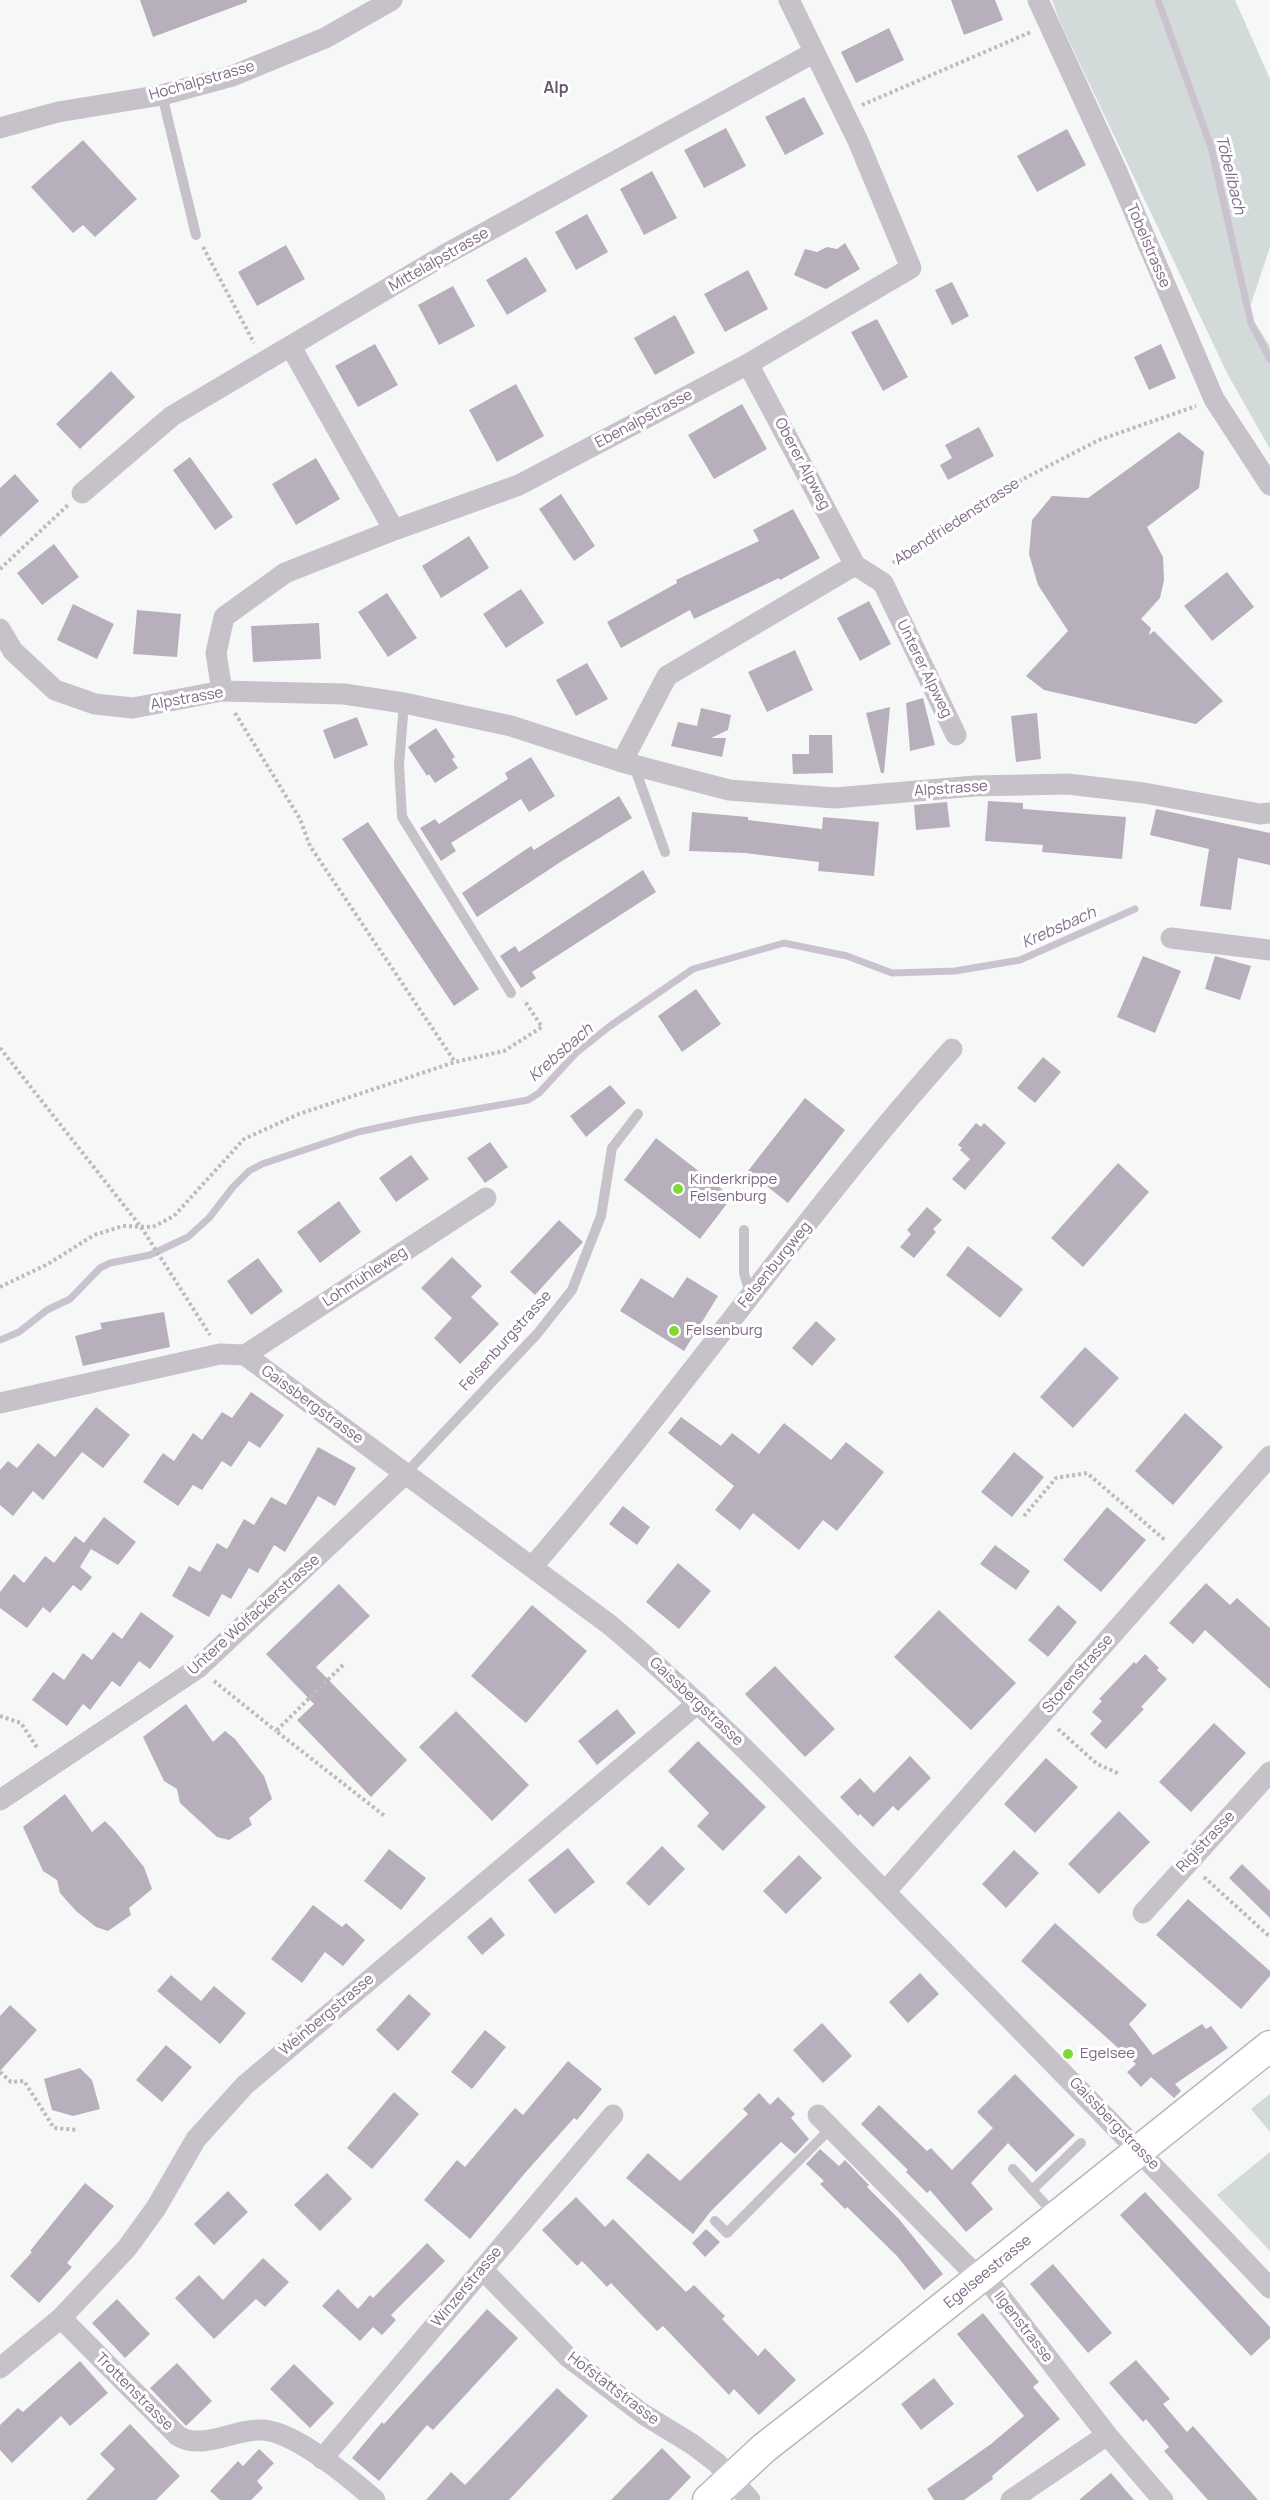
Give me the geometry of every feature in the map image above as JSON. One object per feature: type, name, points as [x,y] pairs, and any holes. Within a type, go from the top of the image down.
[{"type":"main road","name":"Egelseestrasse","points":[[708,2500],[730,2477],[820,2402],[981,2278],[1270,2046]]},
{"type":"street","name":"Hochalpstrasse","points":[[0,128],[58,112],[162,95],[232,76],[325,38],[392,0]]},
{"type":"street","points":[[789,0],[813,53]]},
{"type":"street","name":"Tobelstrasse","points":[[1038,0],[1118,174],[1214,399],[1270,485]]},
{"type":"street","name":"Ebenalpstrasse","points":[[222,691],[216,653],[224,617],[285,573],[394,530],[519,485],[748,364],[911,268],[844,113],[813,53]]},
{"type":"street","name":"Mittelalpstrasse","points":[[82,493],[172,416],[446,255],[813,53]]},
{"type":"street","points":[[291,347],[394,530]]},
{"type":"street","name":"Oberer Alpweg","points":[[748,364],[855,565]]},
{"type":"street","points":[[628,764],[667,676],[855,565]]},
{"type":"street","name":"Unterer Alpweg","points":[[855,565],[883,583],[956,735]]},
{"type":"street","name":"Alpstrasse","points":[[0,629],[9,653],[55,690],[95,704],[133,708],[222,691],[344,694],[404,702],[511,726],[628,764],[729,790],[836,798],[975,786],[1068,784],[1144,793],[1260,814],[1270,813]]},
{"type":"street","points":[[1171,938],[1270,950]]},
{"type":"street","name":"Felsenburgweg","points":[[532,1567],[643,1433],[750,1294],[917,1088],[952,1049]]},
{"type":"street","name":"Lohmühleweg","points":[[245,1355],[486,1198]]},
{"type":"street","points":[[0,1403],[220,1354],[245,1355]]},
{"type":"street","name":"Gaissbergstrasse","points":[[245,1355],[610,1625],[698,1702],[1140,2151],[1270,2288]]},
{"type":"street","name":"Storenstrasse","points":[[885,1892],[1270,1456]]},
{"type":"street","name":"Untere Wolfackerstrasse","points":[[0,1800],[198,1668],[406,1473]]},
{"type":"street","name":"Weinbergstrasse","points":[[0,2368],[61,2318],[127,2248],[156,2208],[196,2139],[245,2085],[698,1702]]},
{"type":"street","name":"Rigistrasse","points":[[1143,1912],[1270,1772]]},
{"type":"street","name":"Winzerstrasse","points":[[322,2459],[613,2115]]},
{"type":"street","name":"Ilgenstrasse","points":[[824,2122],[993,2288],[1107,2435],[1163,2500]]},
{"type":"street","name":"Hofstattstrasse","points":[[482,2269],[568,2357],[643,2415],[692,2444],[730,2477],[750,2500]]},
{"type":"street","name":"Trottenstrasse","points":[[61,2318],[178,2436],[186,2441],[197,2442],[245,2430],[265,2430],[283,2435],[343,2472],[375,2500]]},
{"type":"street","points":[[1011,2500],[1107,2435]]},
{"type":"lane","points":[[162,95],[196,236]]},
{"type":"lane","points":[[404,702],[399,765],[402,817],[511,993]]},
{"type":"lane","points":[[628,764],[665,852]]},
{"type":"lane","name":"Felsenburgstrasse","points":[[406,1473],[537,1334],[572,1290],[601,1216],[612,1148],[638,1114]]},
{"type":"lane","points":[[744,1230],[744,1273],[750,1294]]},
{"type":"lane","points":[[716,2221],[727,2233],[824,2122]]},
{"type":"lane","points":[[1032,2190],[1081,2143]]},
{"type":"lane","points":[[1013,2169],[1057,2217]]},
{"type":"path","points":[[844,113],[1049,27]]},
{"type":"path","points":[[196,236],[264,363]]},
{"type":"path","name":"Abendfriedenstrasse","points":[[855,565],[891,565],[922,541],[1027,477],[1089,445],[1214,399]]},
{"type":"path","points":[[0,569],[82,493]]},
{"type":"path","points":[[222,691],[300,819],[310,846],[454,1062]]},
{"type":"path","points":[[0,1287],[48,1264],[94,1235],[123,1226],[153,1227],[174,1216],[244,1139],[299,1114],[454,1062],[504,1051],[542,1027],[527,1004]]},
{"type":"path","points":[[0,1048],[141,1227],[201,1319],[220,1354]]},
{"type":"path","points":[[1024,1516],[1056,1478],[1086,1473],[1183,1555]]},
{"type":"path","points":[[276,1731],[343,1665]]},
{"type":"path","points":[[198,1668],[386,1817]]},
{"type":"path","points":[[1042,1714],[1097,1764],[1120,1774]]},
{"type":"path","points":[[0,1716],[21,1723],[50,1767]]},
{"type":"path","points":[[1187,1862],[1270,1937]]},
{"type":"path","points":[[0,2072],[11,2082],[24,2081],[54,2128],[77,2130]]},
{"type":"shaded area","points":[[1052,0],[1235,0],[1270,79],[1270,247],[1248,313],[1270,346],[1270,449],[1228,375],[1060,22]]},
{"type":"shaded area","points":[[1270,2094],[1270,2132],[1251,2109]]},
{"type":"shaded area","points":[[1270,2152],[1270,2251],[1217,2195]]},
{"type":"building","points":[[140,0],[247,0],[247,2],[153,37]]},
{"type":"building","points":[[951,0],[995,0],[1003,20],[964,35]]},
{"type":"building","points":[[889,28],[904,60],[856,83],[841,52]]},
{"type":"building","points":[[804,97],[824,134],[785,155],[765,117]]},
{"type":"building","points":[[726,128],[746,166],[704,188],[684,150]]},
{"type":"building","points":[[1067,129],[1086,165],[1037,192],[1017,156]]},
{"type":"building","points":[[83,140],[137,199],[95,237],[83,225],[73,233],[31,187]]},
{"type":"building","points":[[652,171],[677,218],[644,235],[620,189]]},
{"type":"building","points":[[587,214],[608,252],[576,270],[555,232]]},
{"type":"building","points":[[845,243],[860,269],[826,289],[794,275],[805,249],[817,252],[827,247],[837,249]]},
{"type":"building","points":[[286,245],[305,279],[257,306],[238,272]]},
{"type":"building","points":[[526,257],[547,291],[507,315],[486,280]]},
{"type":"building","points":[[748,270],[768,309],[725,332],[704,294]]},
{"type":"building","points":[[952,282],[969,316],[952,325],[935,290]]},
{"type":"building","points":[[453,286],[475,326],[439,345],[418,305]]},
{"type":"building","points":[[675,315],[695,353],[655,375],[634,338]]},
{"type":"building","points":[[877,319],[908,377],[883,391],[851,332]]},
{"type":"building","points":[[375,344],[398,385],[358,407],[335,366]]},
{"type":"building","points":[[1161,344],[1176,378],[1149,390],[1134,357]]},
{"type":"building","points":[[111,371],[135,397],[80,449],[56,424]]},
{"type":"building","points":[[516,384],[544,436],[497,462],[469,410]]},
{"type":"building","points":[[742,404],[767,449],[714,479],[688,435]]},
{"type":"building","points":[[979,427],[994,456],[948,480],[940,465],[952,458],[945,445]]},
{"type":"building","points":[[1179,432],[1204,452],[1199,488],[1147,527],[1163,557],[1164,580],[1160,598],[1141,619],[1151,628],[1149,635],[1154,631],[1223,701],[1196,724],[1044,690],[1026,676],[1068,631],[1038,585],[1029,554],[1032,520],[1052,496],[1088,498]]},
{"type":"building","points":[[190,457],[233,517],[215,530],[173,470]]},
{"type":"building","points":[[316,458],[340,499],[296,525],[272,484]]},
{"type":"building","points":[[15,474],[39,501],[0,537],[0,488]]},
{"type":"building","points":[[561,494],[595,546],[574,561],[539,509]]},
{"type":"building","points":[[793,509],[820,558],[780,580],[779,578],[694,619],[690,610],[621,648],[607,622],[677,583],[676,580],[759,541],[753,530]]},
{"type":"building","points":[[469,536],[489,568],[441,598],[422,566]]},
{"type":"building","points":[[54,544],[79,577],[42,605],[17,573]]},
{"type":"building","points":[[1227,572],[1254,607],[1212,641],[1184,606]]},
{"type":"building","points":[[521,589],[544,623],[506,648],[483,614]]},
{"type":"building","points":[[387,593],[417,638],[388,657],[358,612]]},
{"type":"building","points":[[869,601],[891,644],[860,661],[837,618]]},
{"type":"building","points":[[73,604],[114,624],[97,659],[57,640]]},
{"type":"building","points":[[137,610],[181,614],[177,657],[133,654]]},
{"type":"building","points":[[319,623],[321,659],[253,662],[251,626]]},
{"type":"building","points":[[795,650],[813,690],[767,712],[748,672]]},
{"type":"building","points":[[587,663],[608,699],[576,716],[556,680]]},
{"type":"building","points":[[923,698],[935,745],[910,751],[906,703]]},
{"type":"building","points":[[890,707],[884,773],[881,773],[866,713]]},
{"type":"building","points":[[701,708],[731,715],[728,730],[711,738],[726,738],[722,757],[671,746],[678,722],[697,726]]},
{"type":"building","points":[[1037,713],[1041,759],[1016,762],[1011,716]]},
{"type":"building","points":[[357,717],[368,745],[334,759],[323,730]]},
{"type":"building","points":[[436,728],[455,757],[452,759],[458,768],[435,783],[429,774],[427,776],[408,747]]},
{"type":"building","points":[[809,735],[832,735],[833,773],[793,774],[792,754],[809,754]]},
{"type":"building","points":[[531,757],[555,796],[529,812],[521,799],[451,843],[456,851],[441,861],[420,828],[435,819],[439,824],[508,779],[505,773]]},
{"type":"building","points":[[619,796],[632,818],[477,917],[462,893],[531,846],[534,850]]},
{"type":"building","points":[[988,801],[1023,803],[1023,809],[1126,817],[1122,859],[1042,852],[1043,845],[985,841]]},
{"type":"building","points":[[947,802],[950,827],[916,830],[914,805]]},
{"type":"building","points":[[1156,809],[1270,833],[1270,865],[1238,858],[1231,910],[1200,906],[1209,849],[1150,835]]},
{"type":"building","points":[[692,812],[748,817],[748,820],[822,829],[823,817],[879,822],[874,876],[818,871],[819,862],[745,853],[689,851]]},
{"type":"building","points":[[368,822],[479,989],[454,1006],[342,839]]},
{"type":"building","points":[[643,870],[656,892],[532,972],[536,978],[521,988],[500,956],[515,946],[519,952]]},
{"type":"building","points":[[1143,956],[1181,971],[1155,1033],[1117,1017]]},
{"type":"building","points":[[1215,956],[1251,966],[1240,1000],[1205,989]]},
{"type":"building","points":[[696,989],[721,1024],[682,1052],[658,1016]]},
{"type":"building","points":[[1043,1057],[1061,1072],[1035,1103],[1017,1088]]},
{"type":"building","points":[[610,1085],[626,1103],[586,1137],[570,1116]]},
{"type":"building","points":[[805,1098],[845,1130],[788,1203],[748,1171]]},
{"type":"building","points":[[976,1123],[981,1127],[984,1123],[1006,1143],[965,1190],[952,1179],[970,1159],[958,1145]]},
{"type":"building","name":"Kinderkrippe Felsenburg","points":[[656,1138],[732,1197],[700,1239],[624,1180]]},
{"type":"building","points":[[490,1142],[508,1167],[485,1183],[467,1158]]},
{"type":"building","points":[[411,1155],[429,1179],[396,1202],[379,1178]]},
{"type":"building","points":[[1118,1163],[1149,1192],[1083,1267],[1051,1238]]},
{"type":"building","points":[[339,1201],[361,1232],[320,1263],[297,1232]]},
{"type":"building","points":[[927,1207],[942,1220],[933,1229],[936,1232],[914,1258],[900,1247],[911,1234],[907,1230]]},
{"type":"building","points":[[559,1220],[583,1242],[535,1295],[510,1272]]},
{"type":"building","points":[[968,1246],[1023,1289],[1000,1318],[946,1275]]},
{"type":"building","points":[[452,1257],[482,1286],[471,1297],[499,1324],[460,1364],[434,1338],[452,1318],[421,1288]]},
{"type":"building","points":[[258,1258],[283,1291],[251,1315],[227,1281]]},
{"type":"building","name":"Felsenburg","points":[[687,1277],[718,1296],[684,1351],[620,1311],[641,1278],[673,1298]]},
{"type":"building","points":[[164,1312],[170,1347],[83,1366],[75,1336],[102,1329],[100,1323]]},
{"type":"building","points":[[816,1321],[836,1339],[812,1366],[792,1348]]},
{"type":"building","points":[[1085,1347],[1119,1378],[1073,1428],[1040,1397]]},
{"type":"building","points":[[251,1392],[284,1415],[260,1448],[249,1441],[231,1467],[222,1461],[202,1490],[193,1485],[178,1506],[143,1482],[163,1453],[174,1461],[193,1433],[202,1440],[222,1412],[232,1418]]},
{"type":"building","points":[[96,1407],[130,1435],[103,1468],[82,1452],[43,1500],[33,1491],[13,1516],[0,1505],[0,1470],[8,1461],[17,1468],[38,1443],[55,1457]]},
{"type":"building","points":[[1185,1413],[1223,1447],[1173,1505],[1135,1471]]},
{"type":"building","points":[[681,1417],[721,1446],[732,1433],[759,1454],[784,1423],[831,1460],[846,1442],[884,1472],[837,1531],[823,1520],[799,1550],[753,1513],[740,1530],[715,1510],[734,1486],[668,1433]]},
{"type":"building","points":[[318,1447],[356,1468],[335,1506],[318,1496],[285,1552],[274,1545],[258,1573],[249,1568],[231,1599],[222,1594],[209,1617],[172,1596],[189,1566],[200,1572],[217,1543],[227,1549],[244,1519],[254,1525],[271,1497],[286,1505]]},
{"type":"building","points":[[1014,1452],[1044,1477],[1012,1517],[981,1492]]},
{"type":"building","points":[[623,1506],[650,1527],[637,1545],[609,1524]]},
{"type":"building","points":[[1107,1507],[1146,1540],[1101,1592],[1063,1560]]},
{"type":"building","points":[[104,1517],[136,1542],[118,1565],[91,1549],[80,1567],[92,1577],[81,1591],[73,1585],[50,1613],[43,1607],[27,1628],[0,1608],[0,1592],[14,1574],[24,1583],[45,1556],[54,1563],[75,1536],[84,1543]]},
{"type":"building","points":[[995,1545],[1030,1571],[1016,1590],[980,1564]]},
{"type":"building","points":[[678,1563],[711,1591],[679,1629],[646,1602]]},
{"type":"building","points":[[1206,1583],[1230,1605],[1237,1598],[1270,1628],[1270,1689],[1205,1630],[1193,1644],[1169,1623]]},
{"type":"building","points":[[339,1584],[370,1616],[316,1667],[407,1760],[371,1797],[297,1720],[314,1704],[266,1654]]},
{"type":"building","points":[[532,1605],[587,1651],[526,1723],[471,1676]]},
{"type":"building","points":[[1058,1605],[1077,1622],[1048,1657],[1028,1640]]},
{"type":"building","points":[[939,1610],[1016,1683],[971,1730],[894,1657]]},
{"type":"building","points":[[141,1612],[174,1636],[150,1669],[139,1661],[120,1687],[112,1681],[90,1710],[83,1704],[67,1726],[32,1700],[53,1672],[64,1680],[83,1653],[92,1660],[113,1632],[122,1639]]},
{"type":"building","points":[[1145,1654],[1167,1679],[1141,1707],[1144,1709],[1106,1749],[1090,1734],[1102,1721],[1092,1712],[1102,1701],[1099,1699],[1134,1662],[1136,1664]]},
{"type":"building","points":[[775,1666],[835,1729],[805,1757],[745,1694]]},
{"type":"building","points":[[186,1704],[213,1742],[225,1731],[235,1739],[264,1776],[272,1799],[249,1818],[252,1825],[229,1840],[217,1837],[180,1803],[177,1789],[164,1781],[143,1737]]},
{"type":"building","points":[[617,1709],[636,1733],[597,1765],[578,1741]]},
{"type":"building","points":[[456,1711],[529,1785],[492,1821],[419,1747]]},
{"type":"building","points":[[1214,1723],[1246,1753],[1191,1812],[1159,1782]]},
{"type":"building","points":[[698,1741],[766,1807],[723,1851],[697,1826],[709,1813],[668,1771]]},
{"type":"building","points":[[910,1756],[931,1778],[898,1811],[893,1806],[873,1827],[860,1814],[858,1816],[840,1797],[860,1778],[874,1793]]},
{"type":"building","points":[[1046,1758],[1078,1787],[1035,1833],[1004,1804]]},
{"type":"building","points":[[65,1794],[92,1832],[105,1821],[114,1830],[144,1867],[152,1889],[129,1908],[131,1915],[108,1931],[96,1927],[76,1911],[60,1893],[57,1880],[43,1871],[23,1827]]},
{"type":"building","points":[[1119,1811],[1150,1842],[1099,1894],[1068,1864]]},
{"type":"building","points":[[662,1846],[685,1869],[649,1906],[626,1883]]},
{"type":"building","points":[[568,1848],[595,1882],[555,1914],[528,1880]]},
{"type":"building","points":[[389,1849],[426,1878],[401,1910],[364,1881]]},
{"type":"building","points":[[1014,1850],[1039,1873],[1006,1908],[982,1884]]},
{"type":"building","points":[[799,1855],[822,1878],[786,1914],[763,1891]]},
{"type":"building","points":[[1242,1864],[1270,1891],[1270,1918],[1229,1878]]},
{"type":"building","points":[[1188,1899],[1270,1971],[1270,1976],[1241,2009],[1156,1935]]},
{"type":"building","points":[[313,1905],[342,1927],[346,1923],[365,1940],[343,1966],[325,1952],[302,1983],[271,1959]]},
{"type":"building","points":[[491,1917],[505,1935],[482,1955],[467,1937]]},
{"type":"building","points":[[1055,1923],[1147,2005],[1129,2024],[1153,2055],[1202,2024],[1206,2029],[1211,2026],[1228,2048],[1175,2084],[1181,2091],[1174,2098],[1151,2077],[1141,2087],[1127,2072],[1136,2064],[1021,1961]]},
{"type":"building","points":[[920,1973],[939,1994],[908,2023],[889,2002]]},
{"type":"building","points":[[171,1975],[201,2001],[214,1986],[246,2013],[220,2044],[157,1991]]},
{"type":"building","points":[[409,1994],[431,2014],[398,2051],[376,2030]]},
{"type":"building","points":[[10,2005],[37,2030],[0,2071],[0,2016]]},
{"type":"building","points":[[822,2023],[852,2056],[823,2083],[793,2050]]},
{"type":"building","points":[[485,2030],[506,2047],[472,2089],[451,2072]]},
{"type":"building","points":[[166,2045],[192,2067],[162,2102],[136,2080]]},
{"type":"building","points":[[568,2061],[602,2089],[577,2120],[574,2118],[525,2173],[470,2239],[424,2200],[457,2160],[465,2167],[515,2108],[523,2115]]},
{"type":"building","points":[[80,2068],[92,2080],[100,2109],[73,2116],[52,2110],[44,2079]]},
{"type":"building","points":[[1015,2074],[1075,2135],[1036,2172],[1008,2143],[971,2183],[993,2209],[966,2232],[930,2190],[927,2193],[906,2172],[908,2170],[861,2124],[879,2105],[927,2151],[931,2148],[952,2170],[993,2128],[977,2112]]},
{"type":"building","points":[[394,2092],[419,2114],[372,2169],[347,2148]]},
{"type":"building","points":[[759,2093],[770,2105],[778,2097],[795,2114],[791,2118],[809,2139],[795,2154],[781,2142],[711,2211],[693,2234],[626,2178],[648,2153],[680,2181],[748,2114],[743,2109]]},
{"type":"building","points":[[820,2149],[839,2166],[845,2160],[869,2185],[867,2187],[899,2219],[943,2274],[924,2290],[897,2256],[820,2184],[824,2181],[806,2164]]},
{"type":"building","points":[[327,2173],[352,2199],[320,2231],[294,2205]]},
{"type":"building","points":[[85,2183],[114,2206],[67,2263],[72,2267],[39,2303],[10,2276],[32,2252],[30,2251]]},
{"type":"building","points":[[228,2191],[248,2212],[214,2245],[194,2224]]},
{"type":"building","points":[[1145,2192],[1270,2327],[1270,2338],[1251,2356],[1120,2215]]},
{"type":"building","points":[[576,2197],[605,2227],[613,2219],[686,2292],[694,2285],[725,2316],[722,2319],[758,2356],[765,2348],[796,2380],[759,2415],[734,2389],[729,2395],[663,2326],[657,2331],[611,2283],[607,2287],[582,2261],[577,2266],[542,2230]]},
{"type":"building","points":[[706,2229],[720,2242],[705,2257],[692,2243]]},
{"type":"building","points":[[427,2243],[445,2261],[391,2315],[396,2320],[382,2335],[373,2327],[360,2341],[322,2306],[338,2289],[358,2309],[370,2295],[373,2298]]},
{"type":"building","points":[[263,2258],[289,2282],[265,2307],[256,2299],[214,2339],[175,2298],[199,2275],[223,2300]]},
{"type":"building","points":[[1053,2264],[1112,2333],[1088,2353],[1030,2284]]},
{"type":"building","points":[[117,2299],[150,2334],[125,2358],[92,2323]]},
{"type":"building","points":[[487,2309],[518,2338],[433,2430],[427,2425],[379,2481],[352,2458],[382,2422],[384,2424]]},
{"type":"building","points":[[983,2313],[1039,2382],[1033,2387],[1060,2419],[992,2476],[993,2479],[964,2500],[934,2500],[927,2489],[991,2444],[1024,2416],[957,2334]]},
{"type":"building","points":[[1136,2360],[1170,2399],[1163,2404],[1187,2432],[1193,2426],[1258,2500],[1208,2500],[1164,2451],[1169,2447],[1146,2419],[1143,2422],[1109,2383]]},
{"type":"building","points":[[80,2361],[108,2393],[70,2426],[61,2416],[12,2463],[0,2450],[0,2425],[18,2408],[23,2412]]},
{"type":"building","points":[[177,2363],[212,2401],[186,2426],[150,2388]]},
{"type":"building","points":[[294,2364],[334,2403],[310,2428],[270,2389]]},
{"type":"building","points":[[934,2378],[954,2404],[921,2430],[901,2404]]},
{"type":"building","points":[[557,2388],[588,2416],[509,2500],[426,2500],[451,2472],[465,2485]]},
{"type":"building","points":[[130,2424],[180,2476],[156,2500],[86,2500],[115,2469],[100,2454]]},
{"type":"building","points":[[662,2448],[691,2477],[669,2500],[611,2500]]},
{"type":"building","points":[[259,2449],[274,2463],[257,2481],[263,2488],[251,2500],[220,2500],[210,2491],[238,2461],[243,2466]]},
{"type":"building","points":[[1111,2473],[1134,2500],[1079,2500]]},
{"type":"waterway","name":"Töbelibach","points":[[1158,0],[1211,147],[1251,323],[1270,359]]},
{"type":"waterway","name":"Krebsbach","points":[[0,1340],[19,1332],[47,1310],[70,1299],[100,1268],[110,1263],[150,1255],[188,1237],[209,1218],[233,1187],[249,1171],[262,1164],[358,1132],[528,1100],[539,1093],[576,1053],[610,1026],[693,969],[784,943],[847,956],[892,973],[955,971],[1020,960],[1135,909]]},
{"type":"place","name":"Kinderkrippe Felsenburg","points":[[678,1189]]},
{"type":"place","name":"Felsenburg","points":[[674,1331]]},
{"type":"place","name":"Egelsee","points":[[1068,2054]]},
{"type":"district","name":"Alp","points":[[556,89]]}]
